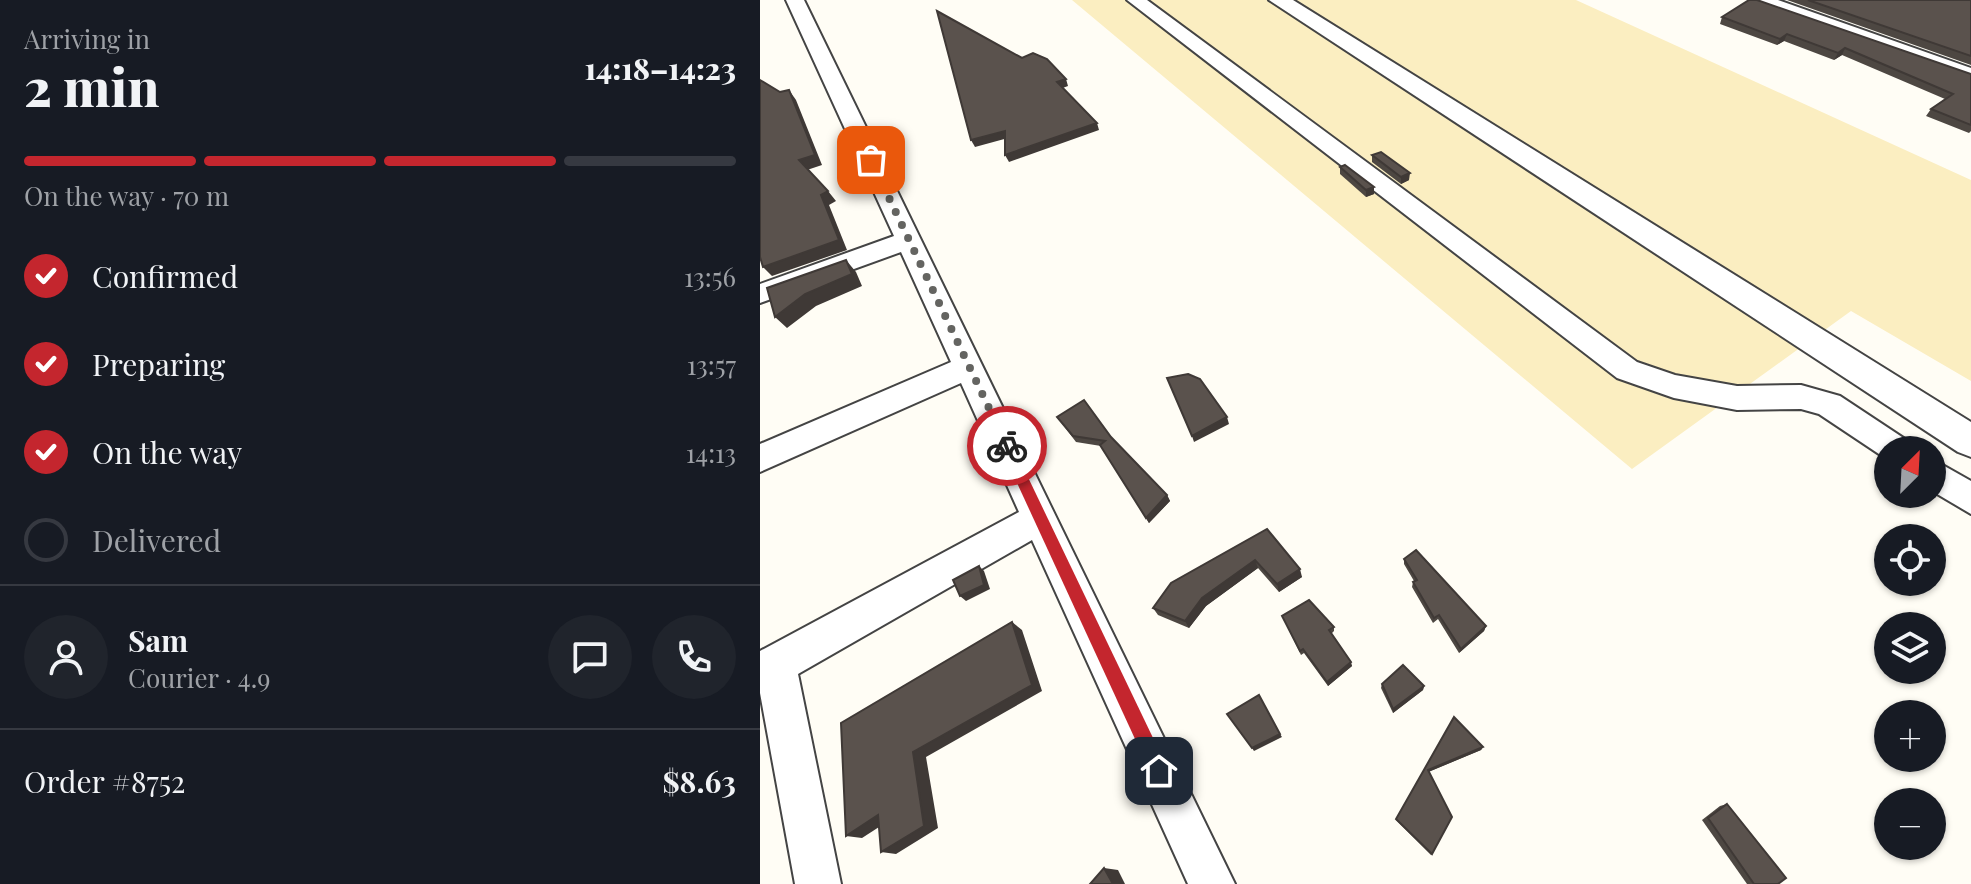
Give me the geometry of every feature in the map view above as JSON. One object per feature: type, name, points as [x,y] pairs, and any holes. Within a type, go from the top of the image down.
[{"type":"street","points":[[795,0],[1212,884]]},
{"type":"street","points":[[1136,0],[1627,370],[1674,386],[1737,398],[1801,397],[1829,405],[1876,436]]},
{"type":"street","points":[[1279,0],[1971,441]]},
{"type":"street","points":[[1762,0],[1971,75]]},
{"type":"street","points":[[760,294],[909,240]]},
{"type":"street","points":[[760,458],[969,367]]},
{"type":"street","points":[[1946,482],[1971,499]]},
{"type":"street","points":[[818,884],[768,668],[1040,518]]},
{"type":"sand","points":[[1072,0],[1576,0],[1971,180],[1971,381],[1851,311],[1632,469]]},
{"type":"building","points":[[1749,0],[1757,0],[1971,74],[1971,125],[1931,109],[1953,94],[1845,48],[1838,53],[1787,34],[1780,39],[1722,17]]},
{"type":"building","points":[[1808,0],[1971,0],[1971,56]]},
{"type":"building","points":[[937,11],[1022,58],[1033,53],[1047,59],[1066,79],[1057,82],[1097,123],[1005,155],[1005,131],[971,140]]},
{"type":"building","points":[[760,80],[780,92],[789,90],[815,155],[799,160],[828,191],[821,195],[839,240],[763,267],[760,257]]},
{"type":"building","points":[[1381,152],[1410,173],[1401,177],[1372,155]]},
{"type":"building","points":[[1345,165],[1374,187],[1366,190],[1340,167]]},
{"type":"building","points":[[846,260],[852,274],[805,294],[775,317],[767,288]]},
{"type":"building","points":[[1188,374],[1200,379],[1227,417],[1192,436],[1167,378]]},
{"type":"building","points":[[1084,400],[1111,437],[1167,495],[1146,518],[1100,445],[1105,441],[1073,436],[1057,417]]},
{"type":"building","points":[[1267,529],[1300,569],[1277,584],[1255,560],[1202,598],[1185,621],[1153,608],[1171,583]]},
{"type":"building","points":[[1416,550],[1486,626],[1461,649],[1439,615],[1434,618],[1413,582],[1417,580],[1404,559]]},
{"type":"building","points":[[979,566],[984,585],[960,596],[953,580]]},
{"type":"building","points":[[1309,600],[1334,627],[1329,630],[1351,662],[1327,682],[1303,649],[1300,651],[1282,616]]},
{"type":"building","points":[[1012,622],[1032,685],[913,752],[924,826],[881,852],[878,815],[846,836],[841,723]]},
{"type":"building","points":[[1403,665],[1424,686],[1393,709],[1382,684]]},
{"type":"building","points":[[1259,695],[1280,734],[1252,748],[1227,714]]},
{"type":"building","points":[[1454,717],[1483,747],[1428,770],[1452,817],[1432,854],[1396,819]]},
{"type":"building","points":[[1727,804],[1786,878],[1778,884],[1754,884],[1708,818]]},
{"type":"building","points":[[1104,868],[1113,884],[1090,884]]},
{"type":"way so far","points":[[871,160],[1007,446]]},
{"type":"route","points":[[1007,446],[1159,771]]}]
